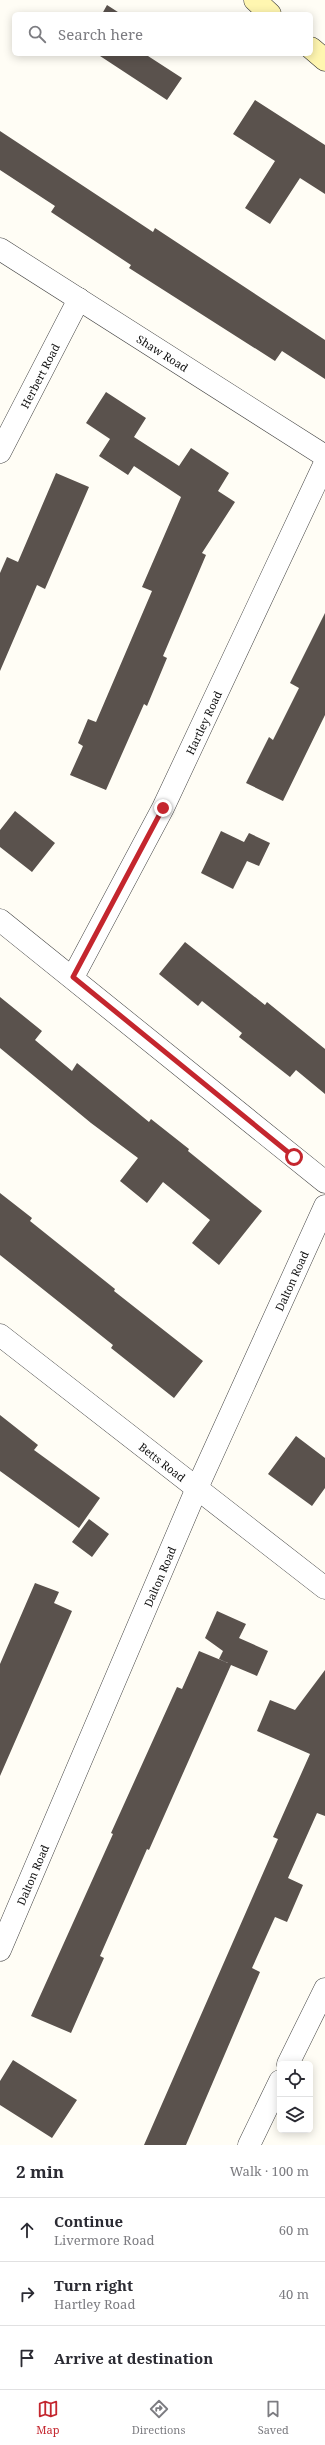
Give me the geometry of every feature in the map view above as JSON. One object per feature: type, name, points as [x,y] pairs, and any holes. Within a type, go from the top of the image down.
[{"type":"street","points":[[255,0],[268,12]]},
{"type":"street","points":[[313,50],[325,60]]},
{"type":"street","name":"Shaw Road","points":[[0,249],[325,456]]},
{"type":"street","name":"Herbert Road","points":[[0,452],[79,300]]},
{"type":"street","name":"Hartley Road","points":[[73,977],[163,808],[325,463]]},
{"type":"street","points":[[0,920],[73,977],[325,1182]]},
{"type":"street","name":"Dalton Road","points":[[0,1950],[197,1488],[325,1206]]},
{"type":"street","name":"Betts Road","points":[[0,1335],[325,1588]]},
{"type":"street","points":[[289,2061],[325,1989]]},
{"type":"street","points":[[249,2145],[277,2087]]},
{"type":"building","points":[[107,5],[118,12],[103,12]]},
{"type":"building","points":[[100,56],[148,56],[182,78],[167,100]]},
{"type":"building","points":[[255,100],[325,145],[325,194],[300,178],[270,224],[245,208],[275,161],[233,134]]},
{"type":"building","points":[[0,131],[153,232],[155,228],[325,340],[325,379],[282,351],[275,361],[129,268],[131,265],[51,212],[55,206],[0,170]]},
{"type":"building","points":[[106,392],[146,418],[134,437],[179,466],[191,448],[229,473],[218,491],[235,502],[202,553],[206,555],[163,656],[167,658],[147,706],[144,704],[106,790],[70,775],[83,746],[78,743],[88,719],[96,722],[152,591],[142,587],[181,497],[134,466],[128,475],[99,456],[110,439],[86,423]]},
{"type":"building","points":[[56,473],[89,487],[45,589],[37,585],[0,671],[0,573],[7,557],[18,562]]},
{"type":"building","points":[[325,613],[325,715],[283,801],[246,783],[269,737],[273,740],[299,688],[290,683]]},
{"type":"building","points":[[15,811],[55,843],[32,872],[0,847],[0,830]]},
{"type":"building","points":[[221,831],[244,842],[249,833],[270,843],[259,866],[247,861],[233,889],[201,873]]},
{"type":"building","points":[[185,942],[265,1005],[267,1002],[325,1049],[325,1094],[296,1070],[290,1077],[239,1037],[242,1033],[202,1001],[198,1006],[159,974]]},
{"type":"building","points":[[0,997],[42,1031],[35,1040],[72,1071],[77,1063],[149,1122],[151,1119],[189,1149],[188,1151],[262,1211],[219,1265],[192,1243],[210,1220],[163,1182],[147,1203],[120,1181],[138,1158],[91,1123],[0,1048]]},
{"type":"building","points":[[0,1193],[32,1218],[30,1221],[115,1289],[114,1291],[203,1361],[174,1398],[111,1348],[113,1345],[0,1255]]},
{"type":"building","points":[[0,1415],[38,1445],[34,1450],[100,1498],[79,1528],[0,1471]]},
{"type":"building","points":[[296,1436],[325,1458],[325,1488],[312,1506],[268,1474]]},
{"type":"building","points":[[89,1519],[109,1534],[92,1557],[72,1542]]},
{"type":"building","points":[[35,1583],[59,1592],[54,1603],[72,1611],[0,1776],[0,1664]]},
{"type":"building","points":[[217,1611],[246,1624],[239,1638],[268,1651],[257,1676],[231,1665],[100,1956],[104,1958],[71,2033],[31,2016],[177,1687],[182,1689],[199,1651],[228,1663],[219,1659],[223,1651],[205,1638]]},
{"type":"building","points":[[325,1670],[325,1816],[317,1813],[288,1878],[303,1885],[287,1922],[275,1917],[252,1968],[260,1972],[186,2145],[144,2145],[278,1839],[273,1837],[310,1754],[257,1731],[270,1700],[295,1710]]},
{"type":"building","points":[[13,2060],[77,2100],[52,2138],[0,2105],[0,2081]]},
{"type":"route","points":[[163,808],[73,977],[294,1157]]}]
